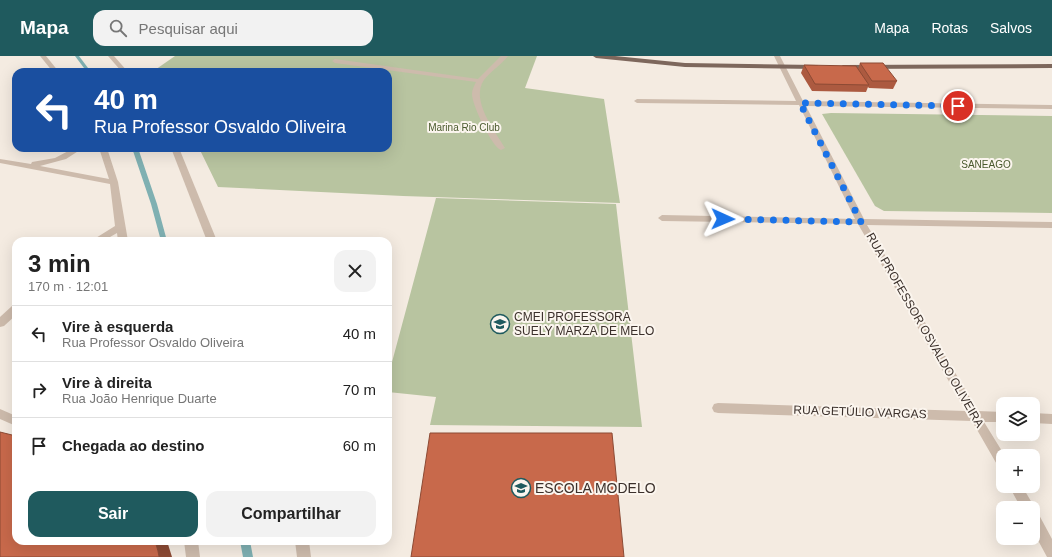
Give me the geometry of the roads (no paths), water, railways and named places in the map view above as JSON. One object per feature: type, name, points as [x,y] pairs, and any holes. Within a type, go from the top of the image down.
[{"type":"main road","points":[[596,56],[685,65],[823,67]]},
{"type":"main road","points":[[838,67],[1052,66]]},
{"type":"street","points":[[43,56],[53,68]]},
{"type":"street","points":[[111,56],[122,68]]},
{"type":"street","points":[[501,148],[475,99],[476,89],[480,81],[505,56]]},
{"type":"street","name":"RUA PROFESSOR OSVALDO OLIVEIRA","points":[[777,56],[861,222],[996,452]]},
{"type":"street","points":[[335,61],[386,68]]},
{"type":"street","points":[[392,69],[480,81]]},
{"type":"street","points":[[637,102],[1052,107]]},
{"type":"street","points":[[21,164],[42,164],[60,159],[72,152]]},
{"type":"street","points":[[104,152],[114,182],[122,237]]},
{"type":"street","points":[[177,152],[210,237]]},
{"type":"street","points":[[0,161],[114,182]]},
{"type":"street","points":[[662,218],[1052,225]]},
{"type":"street","points":[[103,237],[120,227]]},
{"type":"street","points":[[0,324],[12,313]]},
{"type":"street","name":"RUA GETÚLIO VARGAS","points":[[718,408],[996,417]]},
{"type":"street","points":[[0,414],[12,419]]},
{"type":"street","points":[[1040,418],[1052,419]]},
{"type":"street","points":[[1040,531],[1052,552]]},
{"type":"street","points":[[192,545],[193,557]]},
{"type":"street","points":[[302,545],[304,557]]},
{"type":"waterway","points":[[77,56],[86,68]]},
{"type":"waterway","points":[[136,152],[154,204],[163,237]]},
{"type":"waterway","points":[[246,545],[248,557]]},
{"type":"place","name":"CMEI PROFESSORA SUELY MARZA DE MELO","points":[[500,324]]},
{"type":"place","name":"ESCOLA MODELO","points":[[521,488]]},
{"type":"park label","name":"Marina Rio Club","points":[[464,127]]},
{"type":"park label","name":"SANEAGO","points":[[986,164]]}]
